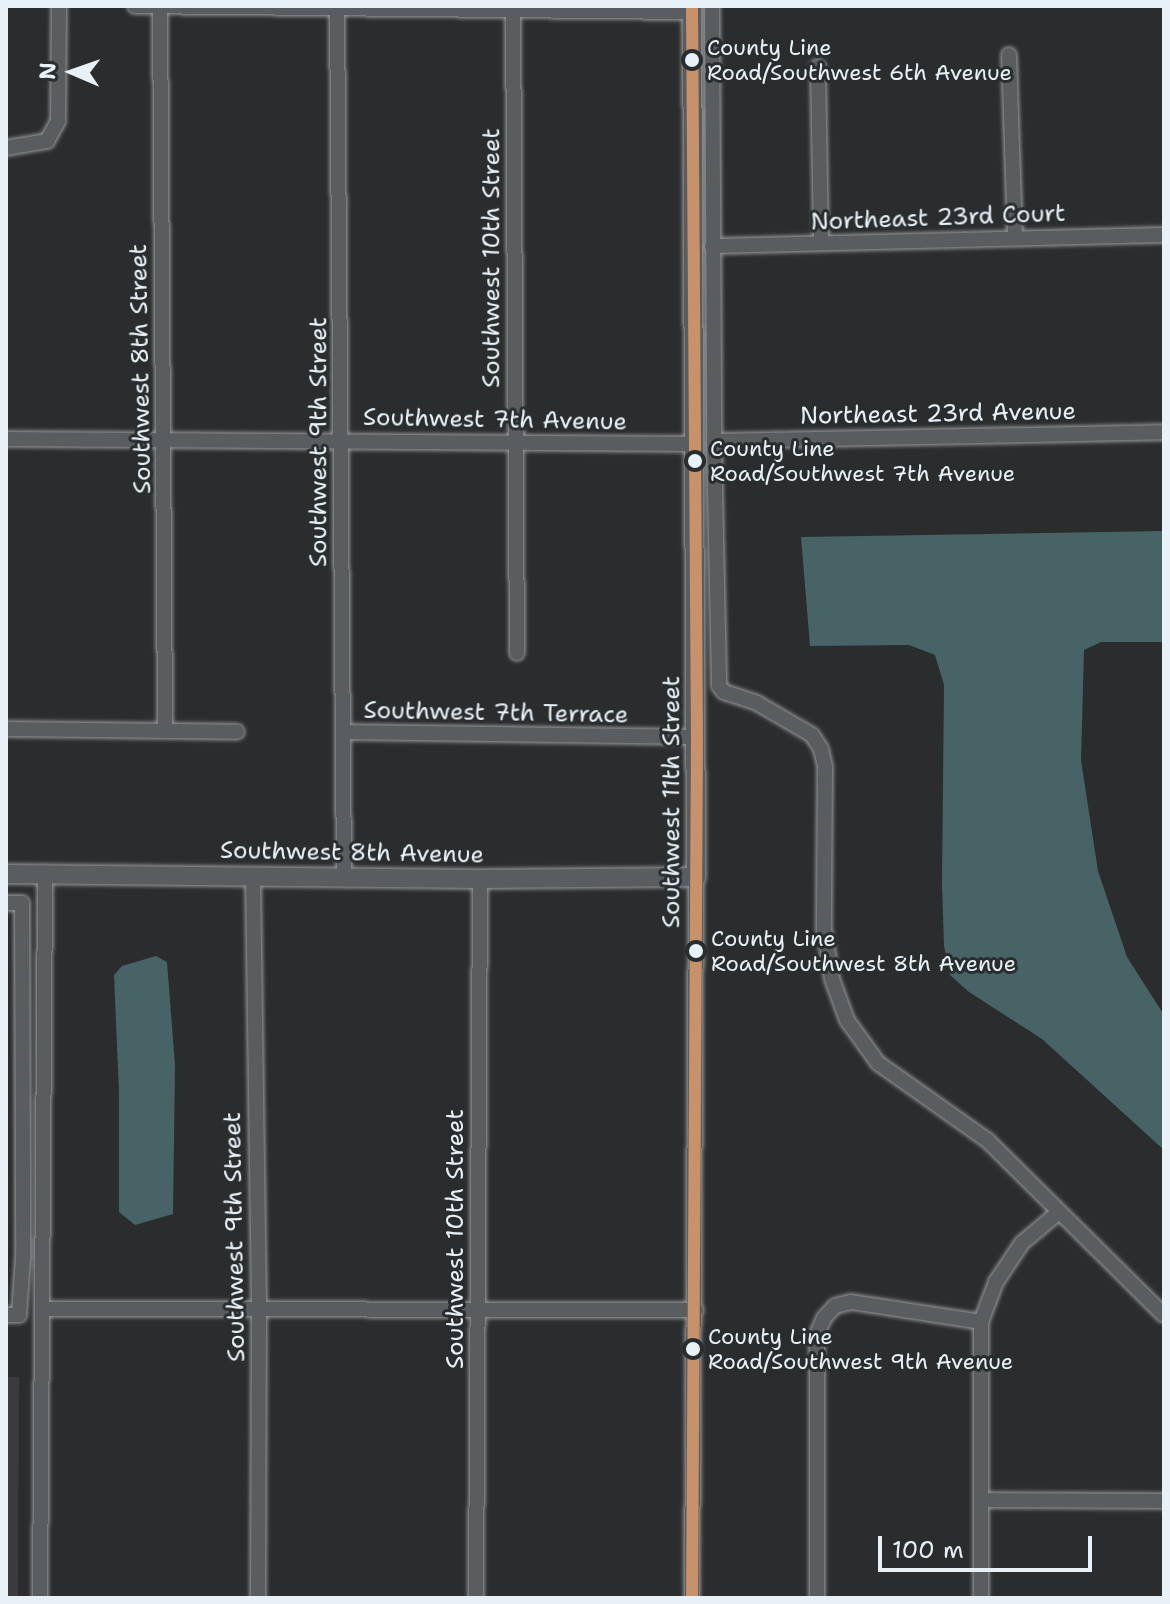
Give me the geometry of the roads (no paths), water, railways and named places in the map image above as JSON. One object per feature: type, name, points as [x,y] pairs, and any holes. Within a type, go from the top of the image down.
[{"type":"street","points":[[6,148],[47,141],[58,121],[59,6]]},
{"type":"street","points":[[135,6],[692,9]]},
{"type":"street","name":"Southwest 8th Street","points":[[160,6],[165,731]]},
{"type":"street","points":[[712,6],[712,246],[704,443],[719,686],[724,692],[757,703],[812,735],[821,749],[825,767],[824,929],[832,979],[847,1020],[878,1063],[988,1141],[1164,1315]]},
{"type":"street","name":"Southwest 9th Street","points":[[337,7],[344,877]]},
{"type":"street","name":"Southwest 10th Street","points":[[513,8],[517,653]]},
{"type":"street","name":"Southwest 11th Street","points":[[692,9],[704,443],[697,737],[692,1598]]},
{"type":"street","points":[[1009,55],[1015,237]]},
{"type":"street","points":[[818,67],[821,243]]},
{"type":"street","name":"Northeast 23rd Court","points":[[712,246],[1164,235]]},
{"type":"street","name":"Northeast 23rd Avenue","points":[[704,443],[1164,432]]},
{"type":"street","name":"Southwest 7th Avenue","points":[[6,439],[341,439],[515,445],[704,443]]},
{"type":"street","points":[[6,729],[237,732]]},
{"type":"street","name":"Southwest 7th Terrace","points":[[343,732],[697,737]]},
{"type":"street","name":"Southwest 8th Avenue","points":[[6,874],[480,879],[696,877]]},
{"type":"street","points":[[40,1598],[45,874]]},
{"type":"street","name":"Southwest 9th Street","points":[[253,876],[259,1311],[258,1598]]},
{"type":"street","name":"Southwest 10th Street","points":[[476,1598],[480,879]]},
{"type":"street","points":[[6,903],[22,903],[23,1257],[13,1315]]},
{"type":"street","points":[[981,1598],[981,1322],[996,1282],[1022,1243],[1059,1212]]},
{"type":"street","points":[[817,1598],[817,1334],[824,1318],[835,1306],[851,1302],[981,1322]]},
{"type":"street","points":[[43,1309],[696,1310]]},
{"type":"street","points":[[981,1500],[1164,1501]]},
{"type":"water","points":[[1164,531],[1164,642],[1101,642],[1084,650],[1081,760],[1098,871],[1127,957],[1164,1015],[1164,1150],[1042,1039],[969,992],[950,975],[944,946],[942,884],[944,685],[935,655],[909,645],[810,646],[801,537]]},
{"type":"water","points":[[156,956],[167,962],[175,1065],[173,1214],[135,1225],[119,1212],[119,1093],[114,975],[122,966]]},
{"type":"place","name":"County Line Road/Southwest 6th Avenue","points":[[692,60]]},
{"type":"place","name":"County Line Road/Southwest 7th Avenue","points":[[695,461]]},
{"type":"place","name":"County Line Road/Southwest 8th Avenue","points":[[696,951]]},
{"type":"place","name":"County Line Road/Southwest 9th Avenue","points":[[693,1349]]}]
